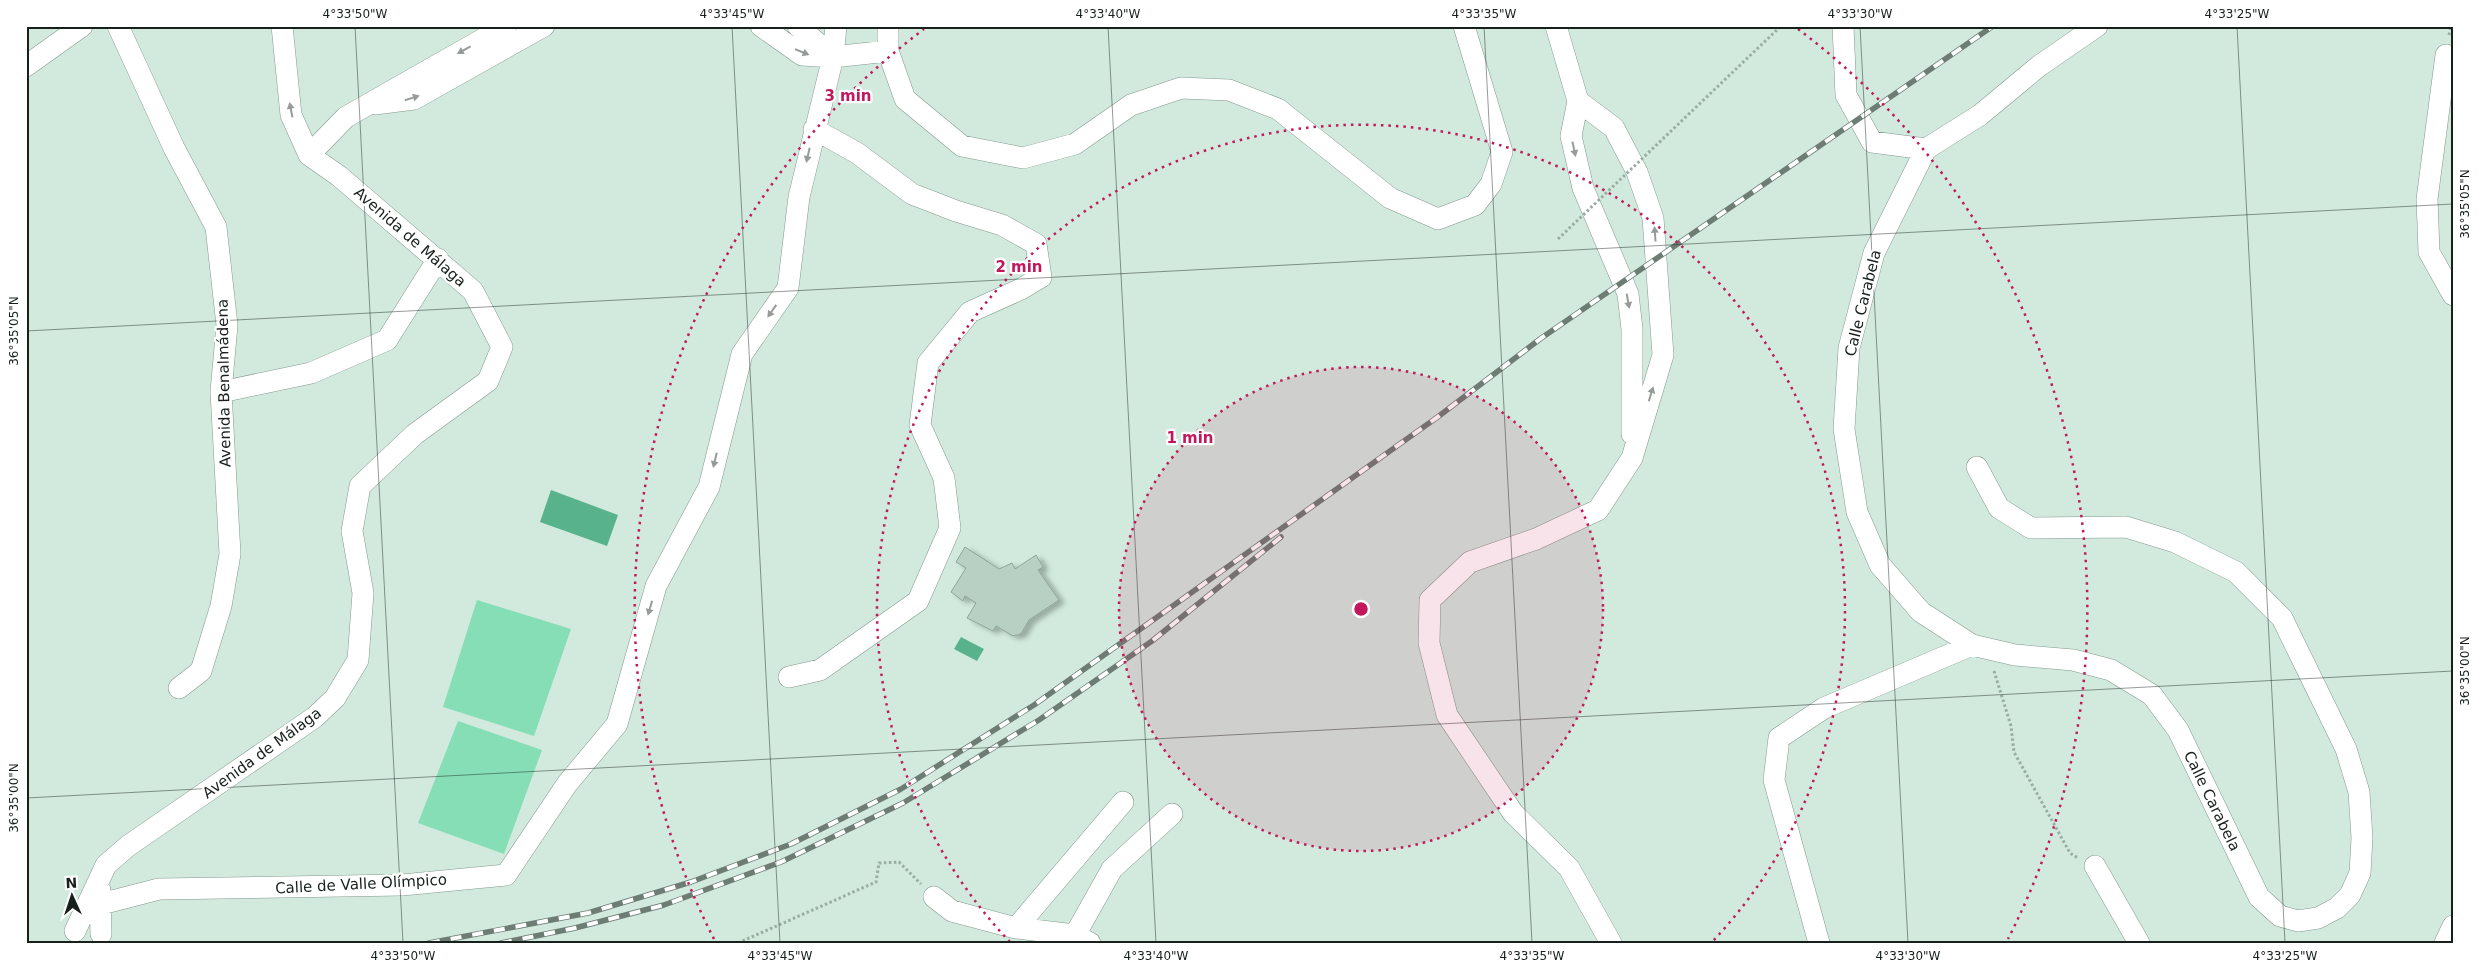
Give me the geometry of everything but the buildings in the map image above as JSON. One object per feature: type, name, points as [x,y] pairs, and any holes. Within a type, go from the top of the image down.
[{"type":"street","points":[[26,66],[82,26]]},
{"type":"street","name":"Avenida Benalmádena","points":[[118,26],[174,148],[216,227],[226,325],[221,392],[230,554],[221,606],[201,671],[179,688]]},
{"type":"street","name":"Avenida de Málaga","points":[[73,937],[106,865],[128,846],[315,717],[336,698],[358,660],[363,593],[352,531],[360,486],[415,434],[488,381],[502,347],[473,290],[339,176],[310,155],[291,115],[282,26]]},
{"type":"street","points":[[310,155],[346,117],[506,26]]},
{"type":"street","points":[[365,106],[414,100],[544,26]]},
{"type":"street","points":[[761,26],[802,55],[833,57],[888,51]]},
{"type":"street","points":[[798,26],[833,57]]},
{"type":"street","name":"Calle de Valle Olímpico","points":[[101,904],[159,889],[402,886],[506,875],[567,784],[617,724],[656,586],[709,487],[742,354],[788,288],[799,197],[814,128],[833,57],[836,26]]},
{"type":"street","points":[[888,26],[888,51],[905,99],[962,146],[1023,158],[1075,144],[1131,105],[1181,88],[1229,90],[1278,109],[1390,198],[1438,219],[1475,205],[1491,184],[1502,152],[1464,26]]},
{"type":"street","points":[[1556,26],[1578,101],[1571,136],[1582,188],[1628,294],[1632,329],[1632,458]]},
{"type":"street","points":[[1844,26],[1846,95],[1872,142],[1926,148],[1980,115],[2039,66],[2097,26]]},
{"type":"street","points":[[2446,55],[2427,199],[2429,252],[2453,295]]},
{"type":"street","points":[[1578,101],[1614,128],[1637,172],[1654,218],[1663,355],[1632,458],[1598,510],[1536,540],[1470,562],[1430,600],[1429,643],[1447,715],[1514,813],[1569,868],[1610,943]]},
{"type":"street","points":[[789,677],[820,670],[918,601],[950,528],[944,478],[920,425],[928,363],[970,312],[1021,289],[1040,276],[1036,244],[1002,225],[956,212],[912,194],[857,153],[814,128]]},
{"type":"street","name":"Calle Carabela","points":[[1926,148],[1874,253],[1849,348],[1844,429],[1857,512],[1880,565],[1922,612],[1972,645],[1999,651],[2073,660],[2111,670],[2152,695],[2178,730],[2258,897],[2280,916],[2298,921],[2318,918],[2337,908],[2350,895],[2360,872],[2362,838],[2359,792],[2346,749],[2282,618],[2236,572],[2175,542],[2126,527],[2031,528],[1999,508],[1977,467]]},
{"type":"street","points":[[221,392],[311,373],[387,340],[438,259]]},
{"type":"street","points":[[1819,943],[1774,780],[1779,738],[1824,708],[1972,645]]},
{"type":"street","points":[[1016,928],[1123,802]]},
{"type":"street","points":[[934,896],[952,911],[1016,928],[1083,939],[1112,869],[1172,814]]},
{"type":"street","points":[[2095,866],[2139,943]]},
{"type":"street","points":[[99,878],[102,938]]},
{"type":"street","points":[[73,937],[86,926],[97,929],[102,938]]},
{"type":"street","points":[[2446,943],[2453,926]]},
{"type":"path","points":[[1558,239],[1781,26]]},
{"type":"path","points":[[1999,651],[1994,673],[2011,726],[2014,752],[2070,854],[2095,866]]},
{"type":"path","points":[[738,943],[876,882],[879,863],[899,862],[934,896]]},
{"type":"shaded area","points":[[551,490],[618,515],[607,546],[540,522]]},
{"type":"shaded area","points":[[477,600],[571,629],[534,736],[443,707]]},
{"type":"shaded area","points":[[961,637],[984,649],[977,661],[954,649]]},
{"type":"shaded area","points":[[458,721],[542,750],[504,854],[418,823]]},
{"type":"railway","points":[[429,943],[588,913],[691,882],[791,844],[901,789],[1034,705],[1439,416],[1540,339],[1993,26]]},
{"type":"railway","points":[[501,943],[575,928],[664,905],[781,862],[903,803],[1039,720],[1152,641],[1281,537]]}]
